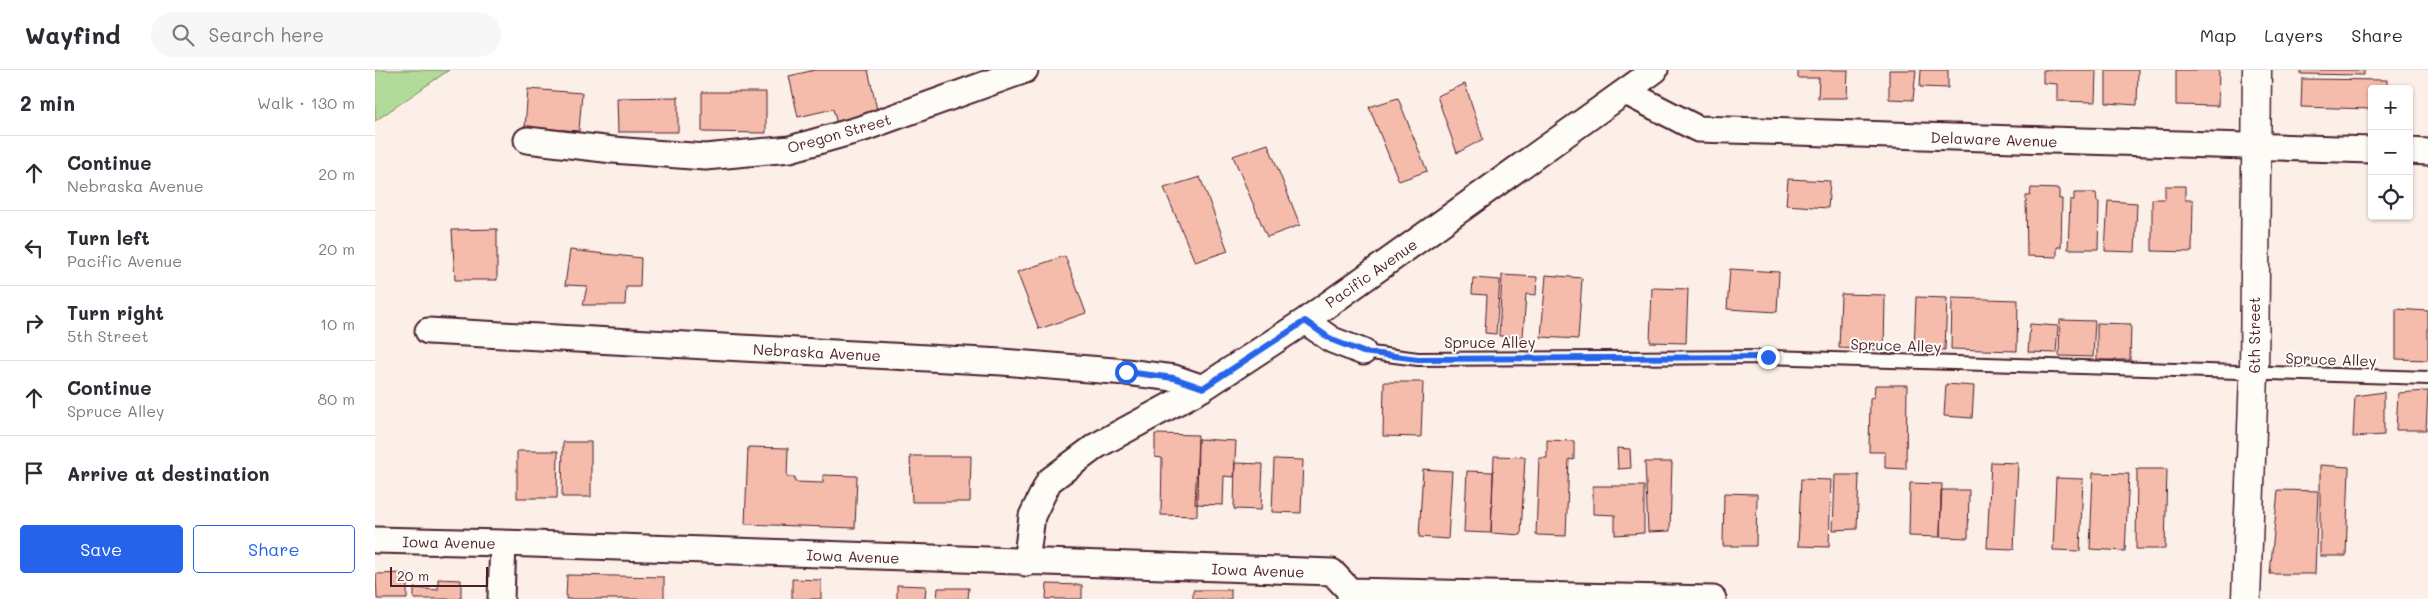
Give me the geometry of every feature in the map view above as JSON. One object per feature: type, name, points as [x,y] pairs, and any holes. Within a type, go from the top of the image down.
[{"type":"street","name":"Oregon Street","points":[[527,140],[613,150],[705,157],[790,149],[864,128],[1025,70]]},
{"type":"street","name":"Pacific Avenue","points":[[1026,563],[1032,516],[1049,481],[1095,446],[1203,388],[1305,321],[1655,70]]},
{"type":"street","name":"6th Street","points":[[2246,599],[2253,373],[2257,70]]},
{"type":"street","name":"Delaware Avenue","points":[[1626,92],[1699,129],[2368,150]]},
{"type":"street","points":[[2413,151],[2428,152]]},
{"type":"street","points":[[1305,321],[1332,340],[1363,352]]},
{"type":"street","name":"Nebraska Avenue","points":[[428,331],[1002,362],[1126,372],[1174,378],[1203,388]]},
{"type":"street","name":"Iowa Avenue","points":[[375,540],[1332,572],[1350,595]]},
{"type":"street","points":[[501,599],[503,543]]},
{"type":"street","points":[[1350,595],[1713,599]]},
{"type":"lane","name":"Spruce Alley","points":[[1363,352],[1418,359],[1768,357],[2428,378]]},
{"type":"green space","points":[[375,70],[449,70],[375,121]]},
{"type":"building","points":[[815,70],[868,70],[878,114],[837,124],[833,109],[798,117],[789,76]]},
{"type":"building","points":[[1798,70],[1848,70],[1847,98],[1818,98],[1819,78],[1798,78]]},
{"type":"building","points":[[1889,70],[1916,70],[1913,100],[1889,99]]},
{"type":"building","points":[[1921,70],[1948,70],[1948,88],[1920,87]]},
{"type":"building","points":[[2043,70],[2096,70],[2095,102],[2057,101],[2057,84],[2043,83]]},
{"type":"building","points":[[2106,70],[2138,70],[2137,105],[2106,103]]},
{"type":"building","points":[[2176,70],[2219,70],[2218,106],[2176,105]]},
{"type":"building","points":[[2301,70],[2364,70],[2364,75],[2301,74]]},
{"type":"building","points":[[2302,79],[2387,80],[2387,85],[2368,85],[2368,109],[2301,107]]},
{"type":"building","points":[[1465,84],[1483,139],[1457,153],[1437,96]]},
{"type":"building","points":[[528,89],[582,93],[579,131],[525,127]]},
{"type":"building","points":[[702,92],[766,92],[766,133],[702,132]]},
{"type":"building","points":[[678,97],[678,132],[618,132],[617,98]]},
{"type":"building","points":[[1398,98],[1427,171],[1399,181],[1369,107]]},
{"type":"building","points":[[1268,144],[1300,225],[1267,237],[1233,156]]},
{"type":"building","points":[[1200,177],[1228,251],[1195,262],[1164,188]]},
{"type":"building","points":[[1788,179],[1830,181],[1828,208],[1786,205]]},
{"type":"building","points":[[2165,186],[2185,186],[2185,200],[2193,200],[2192,252],[2152,251],[2152,199],[2165,199]]},
{"type":"building","points":[[2031,188],[2059,189],[2059,199],[2062,199],[2061,247],[2057,247],[2057,257],[2027,256],[2026,196],[2030,196]]},
{"type":"building","points":[[2074,193],[2096,193],[2097,202],[2099,202],[2098,249],[2068,249],[2070,200],[2074,200]]},
{"type":"building","points":[[2108,201],[2137,203],[2135,252],[2105,251]]},
{"type":"building","points":[[497,229],[497,280],[455,280],[452,230]]},
{"type":"building","points":[[570,250],[641,258],[640,287],[626,287],[625,305],[583,305],[587,286],[565,285]]},
{"type":"building","points":[[1065,256],[1086,313],[1039,329],[1017,272]]},
{"type":"building","points":[[1730,269],[1779,272],[1777,312],[1727,309]]},
{"type":"building","points":[[1502,275],[1537,277],[1536,295],[1526,294],[1523,337],[1499,336]]},
{"type":"building","points":[[1546,275],[1582,278],[1578,339],[1541,337]]},
{"type":"building","points":[[1473,278],[1500,280],[1496,334],[1485,333],[1487,295],[1472,294]]},
{"type":"building","points":[[1652,288],[1688,289],[1686,343],[1650,342]]},
{"type":"building","points":[[1841,294],[1885,295],[1884,350],[1839,348]]},
{"type":"building","points":[[1916,297],[1947,298],[1945,350],[1914,349]]},
{"type":"building","points":[[1952,298],[2018,300],[2017,351],[1951,349]]},
{"type":"building","points":[[2396,309],[2428,311],[2428,360],[2396,359]]},
{"type":"building","points":[[2060,320],[2095,321],[2093,357],[2059,356]]},
{"type":"building","points":[[2097,323],[2131,324],[2130,360],[2097,360]]},
{"type":"building","points":[[2030,324],[2058,326],[2056,353],[2028,352]]},
{"type":"building","points":[[1384,382],[1423,382],[1421,437],[1383,436]]},
{"type":"building","points":[[1946,384],[1974,386],[1972,418],[1944,416]]},
{"type":"building","points":[[1875,385],[1907,385],[1906,469],[1885,468],[1885,452],[1869,452],[1870,398],[1874,397]]},
{"type":"building","points":[[2428,391],[2426,430],[2396,430],[2398,393]]},
{"type":"building","points":[[2384,392],[2384,435],[2353,437],[2355,396]]},
{"type":"building","points":[[1155,434],[1198,435],[1197,516],[1161,515],[1162,458],[1155,457]]},
{"type":"building","points":[[1198,439],[1236,441],[1234,477],[1224,476],[1223,505],[1195,504]]},
{"type":"building","points":[[1547,440],[1574,441],[1574,460],[1569,459],[1566,536],[1536,535],[1539,458],[1547,458]]},
{"type":"building","points":[[563,442],[591,442],[591,497],[562,497]]},
{"type":"building","points":[[748,447],[788,448],[787,477],[795,477],[795,482],[823,483],[823,475],[857,476],[855,528],[745,524]]},
{"type":"building","points":[[1617,448],[1630,449],[1631,468],[1618,469]]},
{"type":"building","points":[[517,451],[558,451],[557,498],[517,498]]},
{"type":"building","points":[[910,456],[971,456],[970,502],[912,502]]},
{"type":"building","points":[[1494,456],[1525,457],[1521,535],[1491,533]]},
{"type":"building","points":[[1274,459],[1303,460],[1301,513],[1272,512]]},
{"type":"building","points":[[1645,462],[1672,462],[1670,531],[1648,532]]},
{"type":"building","points":[[1991,462],[2018,463],[2014,549],[1987,548]]},
{"type":"building","points":[[1235,463],[1263,464],[1261,510],[1234,509]]},
{"type":"building","points":[[2320,465],[2349,467],[2346,556],[2320,556]]},
{"type":"building","points":[[1423,469],[1452,471],[1448,539],[1419,537]]},
{"type":"building","points":[[2137,469],[2167,469],[2165,549],[2136,549]]},
{"type":"building","points":[[1467,471],[1493,472],[1491,533],[1464,532]]},
{"type":"building","points":[[2093,473],[2129,474],[2125,551],[2090,549]]},
{"type":"building","points":[[1835,475],[1859,475],[1857,529],[1833,530]]},
{"type":"building","points":[[2056,478],[2083,479],[2080,551],[2053,550]]},
{"type":"building","points":[[1801,479],[1831,480],[1829,547],[1798,546]]},
{"type":"building","points":[[1910,483],[1942,484],[1940,537],[1909,536]]},
{"type":"building","points":[[1593,486],[1644,486],[1644,533],[1615,535],[1615,515],[1593,514]]},
{"type":"building","points":[[1941,490],[1969,490],[1968,538],[1940,537]]},
{"type":"building","points":[[2278,490],[2318,491],[2315,574],[2270,574]]},
{"type":"building","points":[[1724,493],[1757,494],[1756,546],[1723,546]]},
{"type":"building","points":[[407,573],[407,599],[377,599],[376,574]]},
{"type":"building","points":[[567,575],[664,577],[664,599],[566,599]]},
{"type":"building","points":[[438,579],[461,580],[461,599],[414,599],[414,588],[438,590]]},
{"type":"building","points":[[792,579],[821,580],[821,599],[792,599]]},
{"type":"building","points":[[1047,584],[1082,585],[1082,599],[1046,599]]},
{"type":"building","points":[[897,585],[926,586],[925,599],[897,599]]},
{"type":"building","points":[[938,588],[969,588],[968,599],[937,599]]},
{"type":"building","points":[[1193,590],[1231,590],[1231,599],[1193,599]]},
{"type":"route","points":[[1126,372],[1174,378],[1203,388],[1305,321],[1332,340],[1363,352],[1418,359],[1768,357]]}]
